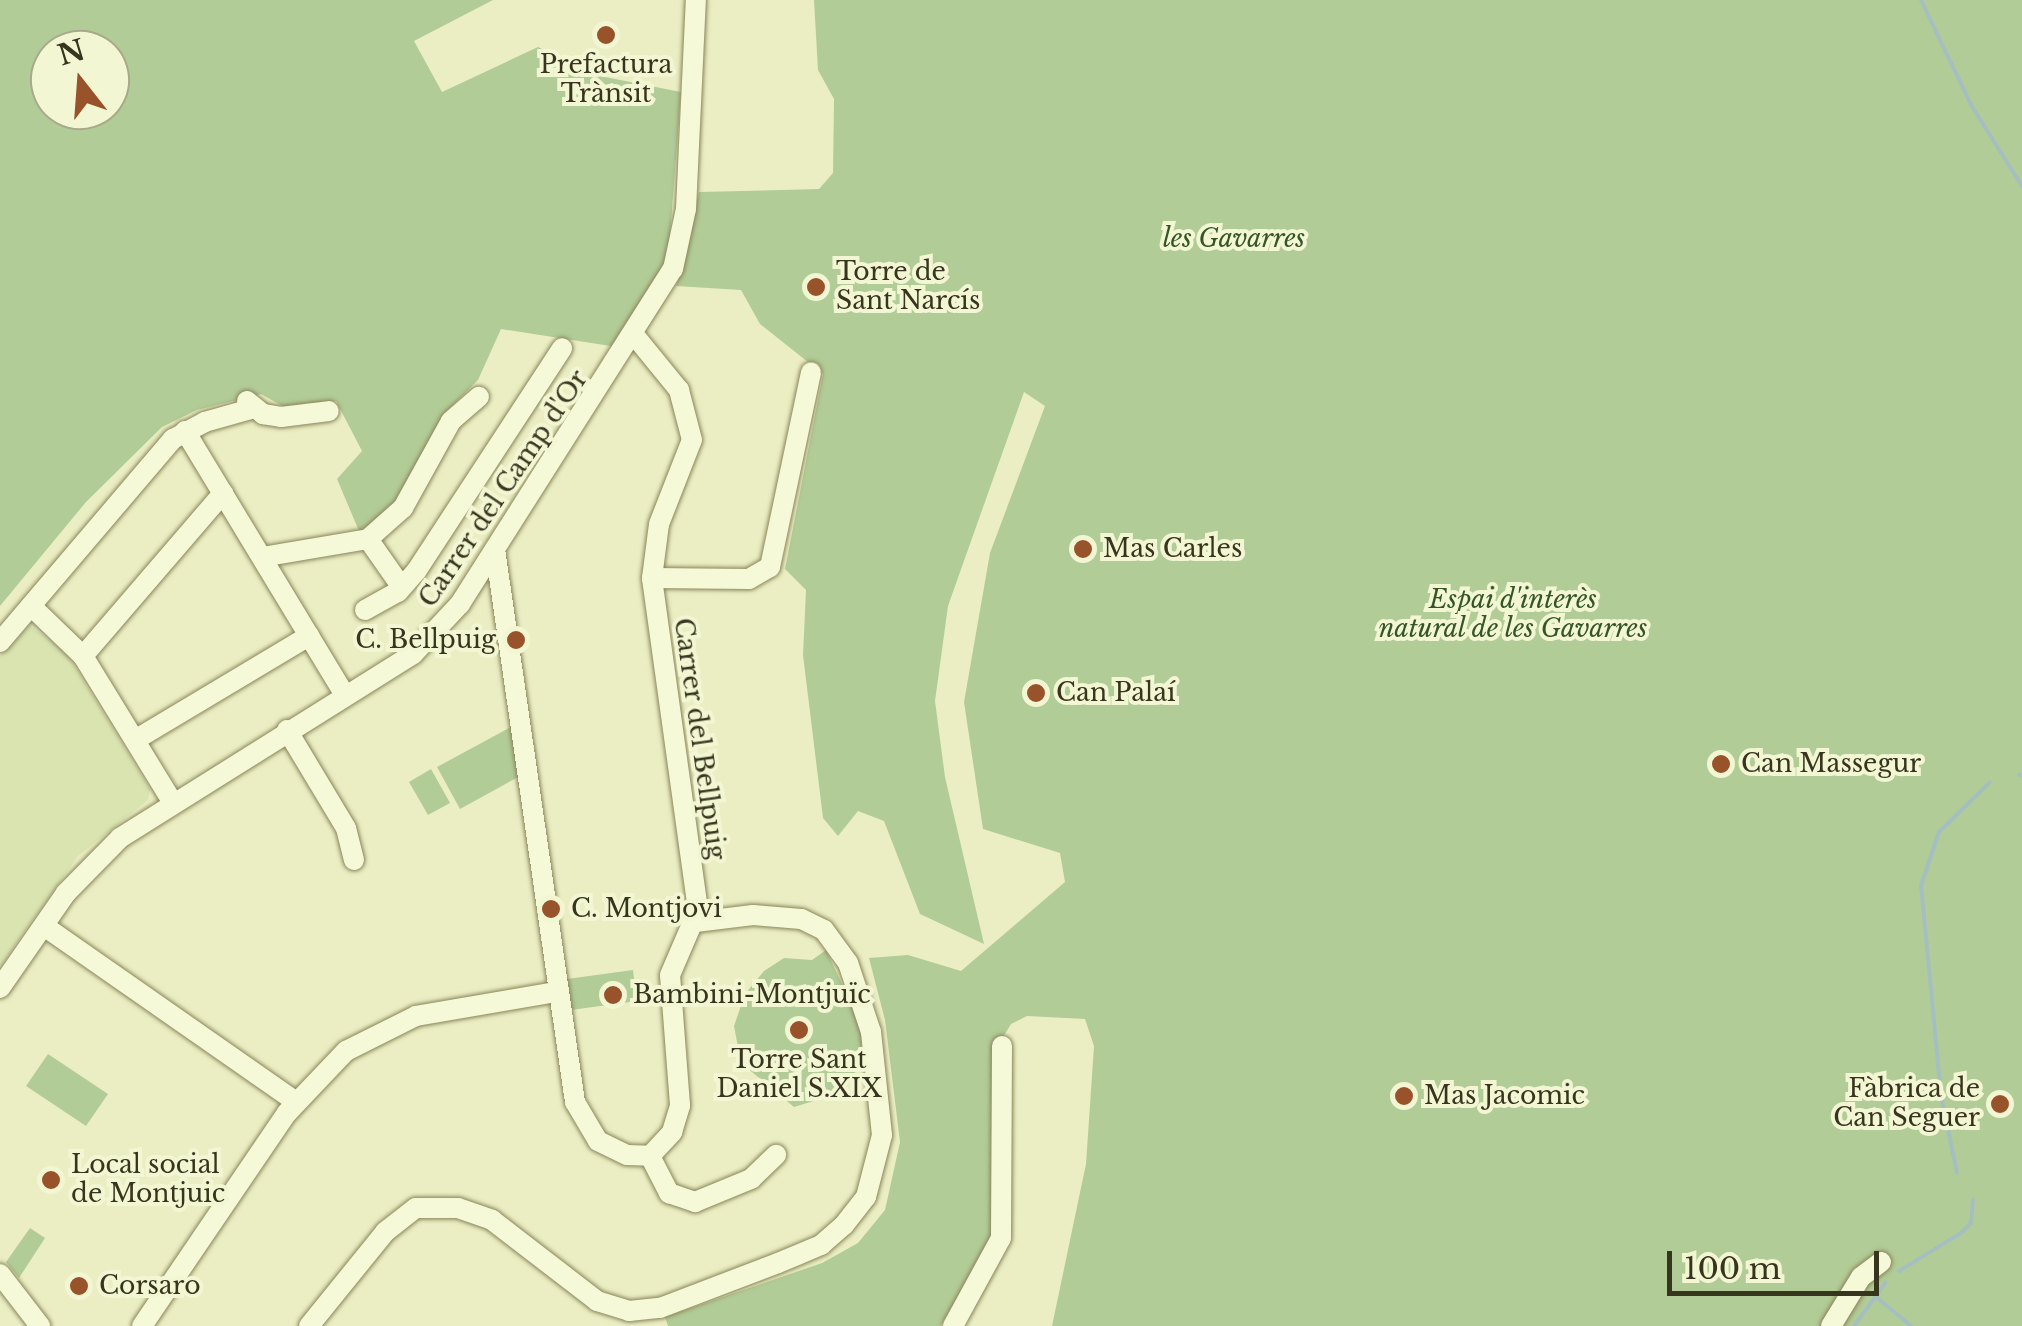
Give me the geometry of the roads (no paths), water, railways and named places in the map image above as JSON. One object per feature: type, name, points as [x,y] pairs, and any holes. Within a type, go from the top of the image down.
[{"type":"street","name":"Carrer del Camp d'Or","points":[[0,988],[93,862],[172,801],[346,695],[434,636],[635,336],[679,250],[696,0]]},
{"type":"street","name":"Carrer del Bellpuig","points":[[635,336],[679,390],[692,440],[660,524],[652,578],[696,922]]},
{"type":"street","points":[[365,610],[400,586],[562,348]]},
{"type":"street","points":[[652,578],[750,580],[770,567],[810,372]]},
{"type":"street","points":[[262,557],[368,539],[403,508],[450,421],[479,398]]},
{"type":"street","points":[[0,642],[185,430],[250,404],[281,417],[329,412]]},
{"type":"street","points":[[185,430],[346,695]]},
{"type":"street","points":[[84,656],[223,493]]},
{"type":"street","points":[[368,539],[400,586]]},
{"type":"street","points":[[495,549],[557,992],[585,1126],[606,1146],[650,1156]]},
{"type":"street","points":[[31,606],[84,656],[172,801]]},
{"type":"street","points":[[135,740],[309,636]]},
{"type":"street","points":[[288,730],[346,828],[354,860]]},
{"type":"street","points":[[309,1326],[330,1317],[384,1232],[416,1208],[458,1208],[492,1220],[596,1301],[630,1310],[660,1308],[793,1257],[844,1225],[866,1196],[882,1135],[871,1032],[848,964],[824,930],[800,919],[753,914],[696,922],[670,976],[680,1105],[672,1132],[650,1156]]},
{"type":"street","points":[[44,926],[296,1102]]},
{"type":"street","points":[[142,1326],[296,1102],[346,1051],[389,1025],[557,992]]},
{"type":"street","points":[[953,1326],[1000,1238],[1002,1046]]},
{"type":"street","points":[[650,1156],[669,1193],[695,1202],[751,1180],[776,1154]]},
{"type":"street","points":[[1831,1326],[1861,1277],[1881,1262]]},
{"type":"street","points":[[0,1274],[40,1326]]},
{"type":"waterway","points":[[1921,0],[1971,105],[2022,186]]},
{"type":"waterway","points":[[1957,1173],[1941,1096],[1921,886],[1939,832],[1990,782]]},
{"type":"waterway","points":[[1899,1271],[1961,1233],[1971,1223],[1973,1200]]},
{"type":"waterway","points":[[1854,1326],[1886,1282]]},
{"type":"waterway","points":[[1874,1295],[1911,1326]]},
{"type":"place","name":"Prefactura Trànsit","points":[[606,35]]},
{"type":"place","name":"Torre de Sant Narcís","points":[[816,287]]},
{"type":"place","name":"Mas Carles","points":[[1083,549]]},
{"type":"place","name":"C. Bellpuig","points":[[516,640]]},
{"type":"place","name":"Can Palaí","points":[[1036,693]]},
{"type":"place","name":"Can Massegur","points":[[1721,764]]},
{"type":"place","name":"C. Montjovi","points":[[551,909]]},
{"type":"place","name":"Bambini-Montjuïc","points":[[613,995]]},
{"type":"place","name":"Torre Sant Daniel S.XIX","points":[[799,1030]]},
{"type":"place","name":"Mas Jacomic","points":[[1404,1096]]},
{"type":"place","name":"Fàbrica de Can Seguer","points":[[2000,1104]]},
{"type":"place","name":"Local social de Montjuic","points":[[51,1180]]},
{"type":"place","name":"Corsaro","points":[[79,1286]]},
{"type":"park label","name":"les Gavarres","points":[[1234,239]]},
{"type":"park label","name":"Espai d'interès natural de les Gavarres","points":[[1513,616]]}]
